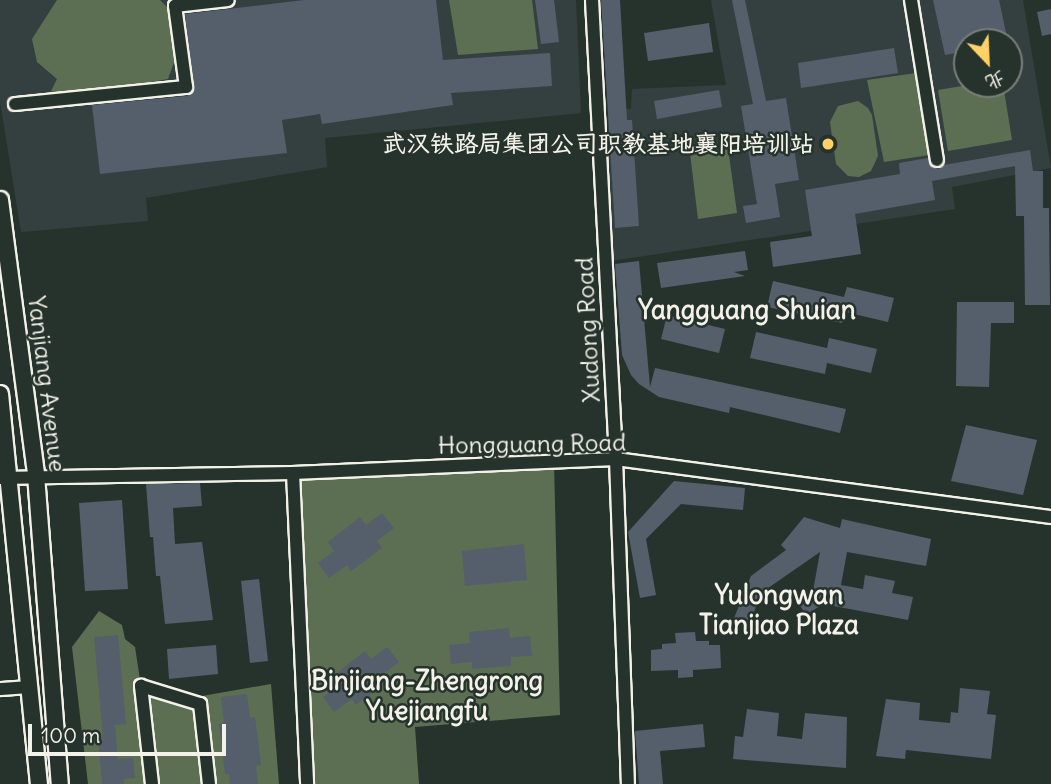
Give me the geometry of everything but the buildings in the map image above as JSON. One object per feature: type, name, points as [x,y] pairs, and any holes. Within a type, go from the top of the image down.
[{"type":"main road","name":"Yanjiang Avenue","points":[[0,200],[36,475],[60,784]]},
{"type":"main road","name":"Yanjiang Avenue","points":[[0,394],[5,478],[39,784]]},
{"type":"street","points":[[15,104],[186,87],[175,3],[228,0]]},
{"type":"street","name":"Xudong Road","points":[[592,0],[617,459],[628,784]]},
{"type":"street","points":[[911,0],[937,160]]},
{"type":"street","name":"Hongguang Road","points":[[5,478],[36,475],[293,472],[617,459],[1051,517]]},
{"type":"street","points":[[293,472],[307,784]]},
{"type":"street","points":[[152,784],[141,686],[200,704],[209,784]]},
{"type":"street","points":[[0,689],[30,687]]},
{"type":"shaded area","points":[[0,0],[576,0],[581,113],[325,138],[327,167],[146,198],[148,221],[21,232],[0,101]]},
{"type":"shaded area","name":"武汉铁路局集团公司职教基地襄阳培训站","points":[[711,0],[1023,0],[1051,168],[952,187],[955,209],[611,261],[608,108],[631,109],[632,89],[726,85]]},
{"type":"green space","points":[[57,0],[160,0],[167,7],[176,57],[168,79],[65,97],[51,91],[57,79],[37,62],[32,39]]},
{"type":"green space","points":[[449,0],[532,0],[538,49],[458,55]]},
{"type":"green space","points":[[923,72],[936,154],[884,162],[867,80]]},
{"type":"green space","points":[[953,88],[953,98],[1005,98],[1012,140],[948,151],[938,90]]},
{"type":"green space","points":[[858,101],[868,108],[872,115],[878,156],[871,171],[859,177],[848,176],[836,164],[830,122],[838,106]]},
{"type":"green space","points":[[728,148],[737,213],[698,219],[690,153]]},
{"type":"green space","points":[[554,462],[560,715],[415,727],[419,784],[307,784],[293,473]]},
{"type":"green space","points":[[99,611],[122,625],[125,639],[135,647],[141,686],[185,699],[271,684],[279,784],[88,784],[72,647]]},
{"type":"place","name":"武汉铁路局集团公司职教基地襄阳培训站","points":[[828,144]]},
{"type":"district","name":"Yangguang Shuian","points":[[747,310]]},
{"type":"district","name":"Yulongwan Tianjiao Plaza","points":[[779,610]]},
{"type":"district","name":"Binjiang-Zhengrong Yuejiangfu","points":[[427,696]]}]
